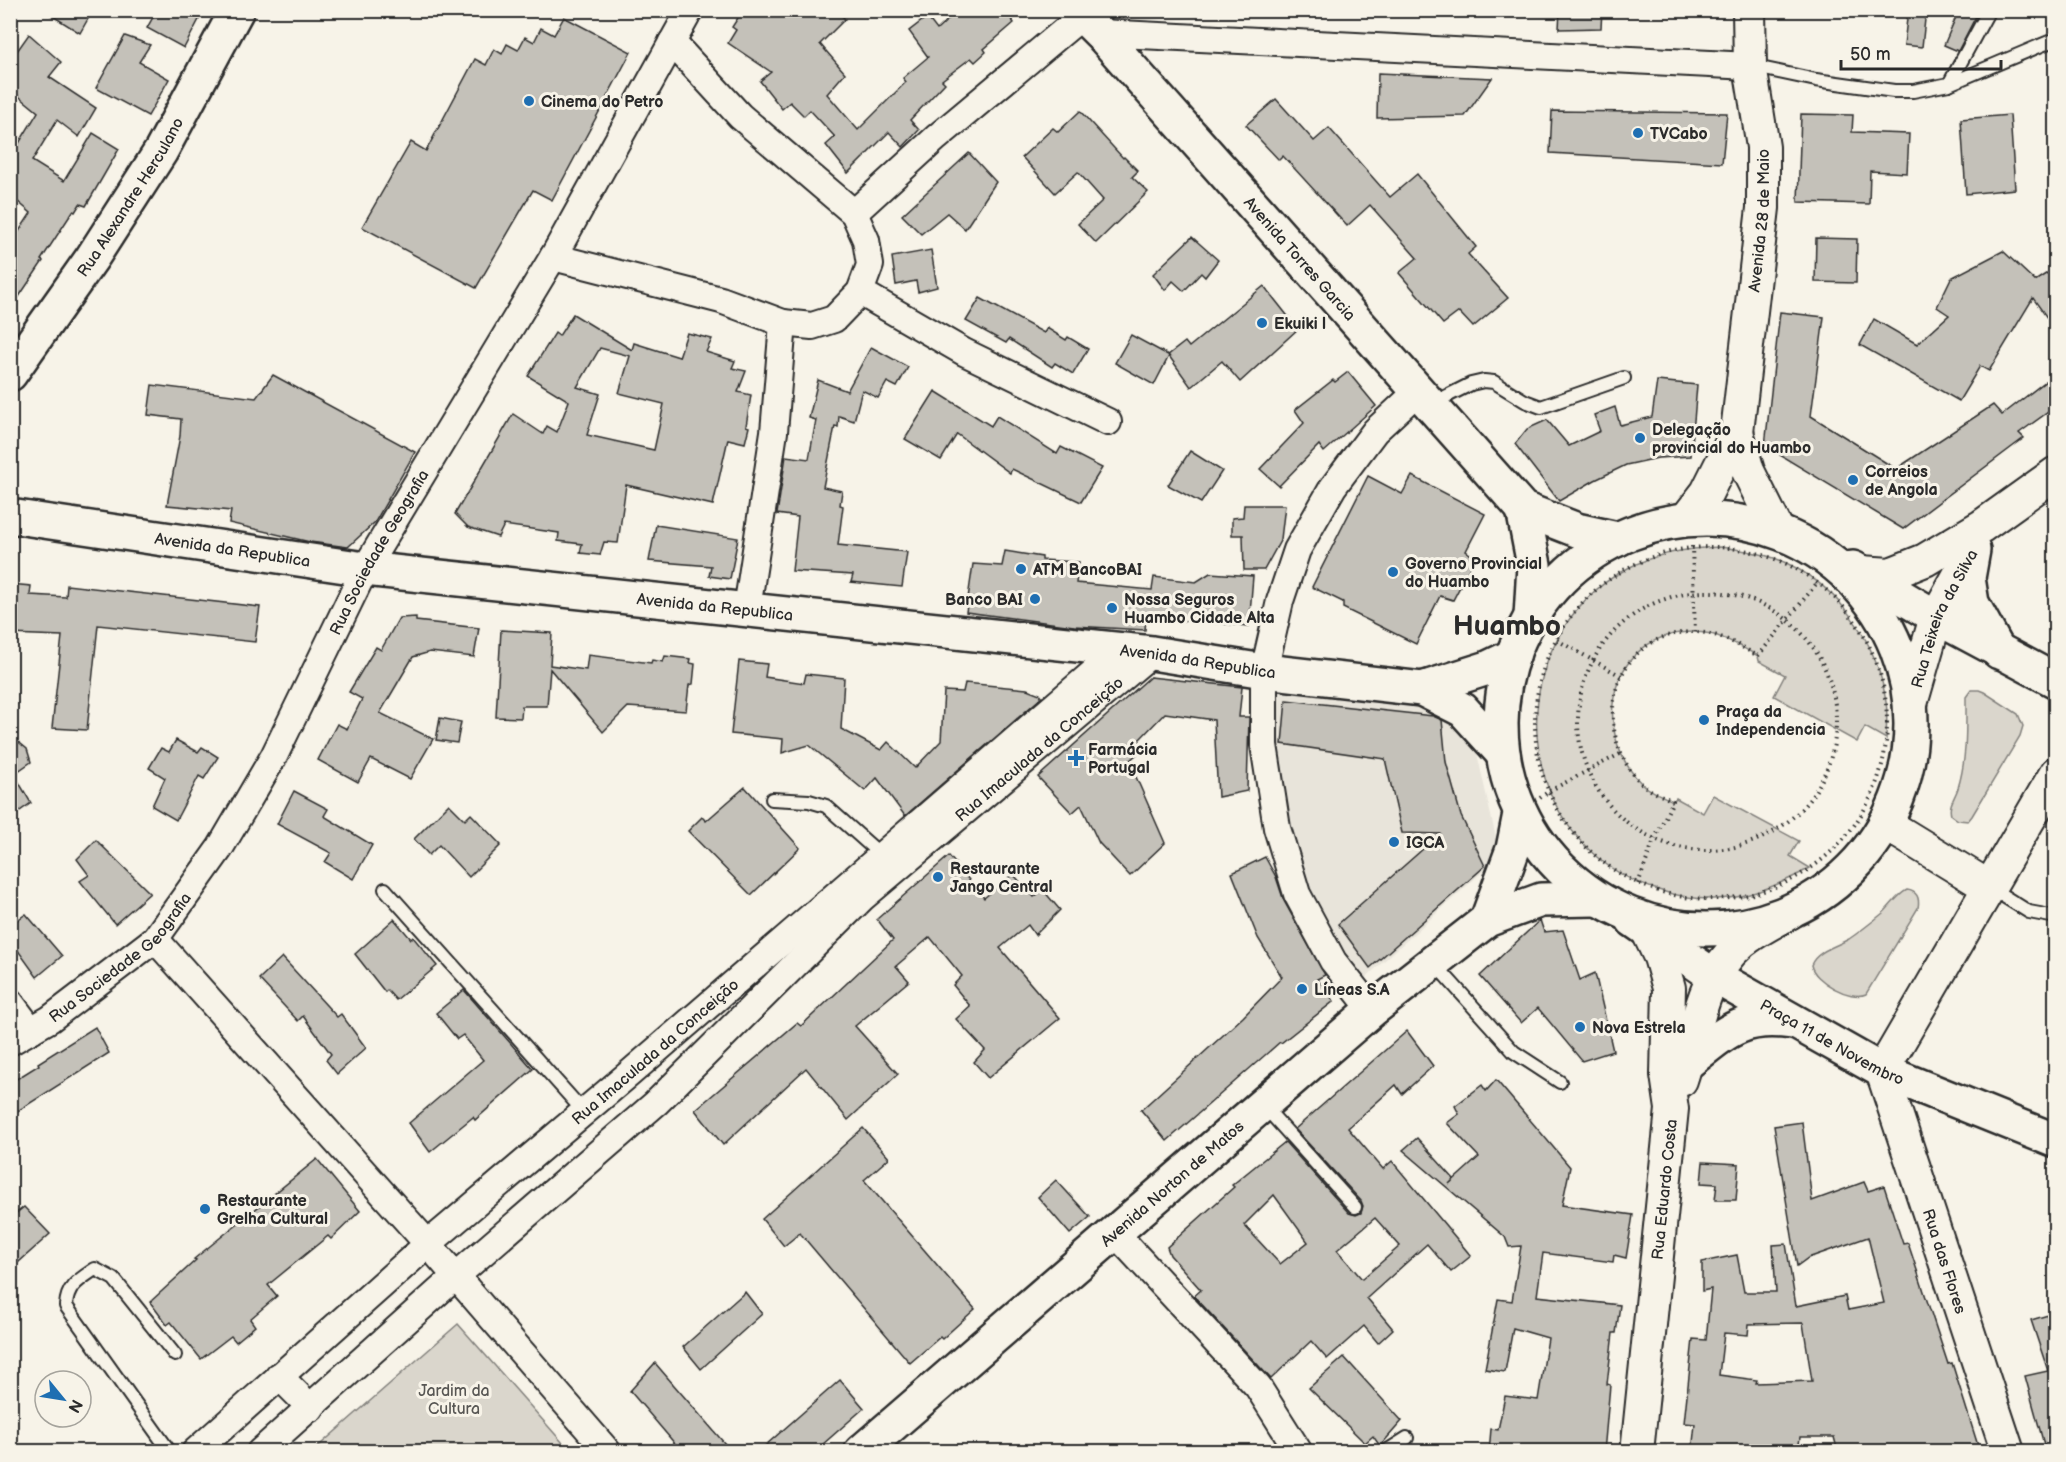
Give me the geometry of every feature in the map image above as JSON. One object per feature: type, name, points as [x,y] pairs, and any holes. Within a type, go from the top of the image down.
[{"type":"main road","name":"Rua Alexandre Herculano","points":[[10,374],[92,258],[161,151],[237,10]]},
{"type":"main road","name":"Avenida Torres Garcia","points":[[1086,20],[1523,509]]},
{"type":"main road","points":[[1523,509],[1577,530],[1618,539]]},
{"type":"main road","points":[[1523,509],[1534,565],[1531,618]]},
{"type":"main road","name":"Avenida da Republica","points":[[10,516],[365,570],[1152,653],[1264,672],[1422,689]]},
{"type":"main road","name":"Praça 11 de Novembro","points":[[2055,681],[1936,617],[1861,572],[1778,531],[1733,520],[1689,533],[1618,539],[1568,572],[1531,618],[1513,656],[1502,704],[1503,754],[1509,784],[1520,814],[1552,862],[1595,899],[1636,923],[1714,976],[1882,1071],[2055,1141]]},
{"type":"main road","points":[[1973,550],[1968,578],[1972,603],[1999,652]]},
{"type":"main road","name":"Praça 11 de Novembro","points":[[1636,923],[1707,930],[1789,913],[1845,876],[1886,824],[1907,766],[1911,704],[1902,658],[1882,617],[1854,580],[1819,551]]},
{"type":"main road","points":[[1422,689],[1488,669],[1513,656]]},
{"type":"main road","points":[[1422,689],[1463,710],[1503,754]]},
{"type":"main road","points":[[1487,920],[1513,849],[1520,814]]},
{"type":"main road","points":[[1487,920],[1541,900],[1595,899]]},
{"type":"main road","name":"Avenida Norton de Matos","points":[[861,1452],[1372,1010],[1487,920]]},
{"type":"main road","points":[[1687,1063],[1731,1029],[1745,1023],[1774,1020],[1794,1022]]},
{"type":"street","name":"Rua Sociedade Geografia","points":[[21,1036],[50,1019],[155,939],[220,848],[274,756],[365,570],[553,257],[690,10]]},
{"type":"street","name":"Avenida 28 de Maio","points":[[1737,432],[1763,208],[1763,147],[1750,66],[1749,10]]},
{"type":"street","points":[[854,213],[936,138],[1086,20],[1750,66]]},
{"type":"street","points":[[553,257],[721,300],[783,323],[812,326],[834,319],[860,292],[870,265],[866,240],[854,213],[740,116],[672,42]]},
{"type":"street","points":[[860,292],[964,352],[1108,422]]},
{"type":"street","points":[[747,609],[774,432],[783,323]]},
{"type":"street","points":[[1372,1010],[1334,961],[1297,894],[1277,828],[1264,745],[1264,672],[1280,601],[1297,550],[1333,487],[1375,431],[1424,398]]},
{"type":"street","points":[[1737,432],[1748,471],[1778,531]]},
{"type":"street","points":[[1689,533],[1737,432]]},
{"type":"street","name":"Rua Teixeira da Silva","points":[[1861,572],[1890,574],[1925,560],[2053,483]]},
{"type":"street","name":"Rua Teixeira da Silva","points":[[1911,704],[1936,617],[1973,550],[2006,510]]},
{"type":"street","name":"Rua Imaculada da Conceição","points":[[195,1452],[428,1244],[629,1074],[1118,651]]},
{"type":"street","name":"Rua Imaculada da Conceição","points":[[260,1452],[456,1276],[656,1103],[862,898],[1152,653]]},
{"type":"street","points":[[1882,1071],[2055,773]]},
{"type":"street","points":[[1886,824],[1989,887]]},
{"type":"street","points":[[1672,1109],[1687,1063],[1700,1006],[1714,976],[1742,942],[1789,913]]},
{"type":"street","name":"Rua Eduardo Costa","points":[[1636,923],[1660,957],[1670,988],[1667,1075],[1672,1109],[1637,1452]]},
{"type":"street","points":[[155,939],[428,1244],[608,1452]]},
{"type":"street","points":[[10,1002],[21,1036]]},
{"type":"street","name":"Rua das Flores","points":[[1882,1071],[2008,1452]]},
{"type":"street","points":[[629,1074],[656,1103]]},
{"type":"street","points":[[1115,1233],[1258,1387],[1299,1452]]},
{"type":"street","points":[[279,1376],[311,1408]]},
{"type":"lane","points":[[1949,84],[1989,10]]},
{"type":"lane","points":[[1750,66],[1816,80],[1894,92],[1913,92],[1949,84],[2055,39]]},
{"type":"lane","points":[[1424,398],[1484,381],[1494,382],[1525,401],[1541,407],[1624,378]]},
{"type":"lane","points":[[772,799],[809,801],[826,806],[881,855]]},
{"type":"lane","points":[[1989,887],[2029,912],[2055,917]]},
{"type":"lane","points":[[385,889],[584,1112]]},
{"type":"lane","points":[[1433,962],[1514,1052],[1560,1082]]},
{"type":"lane","points":[[1263,1104],[1355,1207]]},
{"type":"lane","points":[[170,1452],[66,1306],[66,1296],[72,1285],[95,1269],[106,1273],[114,1279],[175,1355]]},
{"type":"lane","points":[[1385,1452],[1407,1438]]},
{"type":"path","points":[[1689,533],[1720,547],[1748,550],[1774,558],[1800,570],[1817,583],[1847,610],[1866,639],[1880,670],[1887,704],[1886,739],[1882,766],[1871,797],[1854,826],[1832,851],[1810,868],[1780,885],[1748,896],[1713,900],[1680,897],[1638,884],[1598,859],[1578,839],[1562,816],[1549,791],[1539,762],[1536,720],[1537,699],[1544,669],[1557,640],[1576,611],[1600,587],[1628,568],[1659,555],[1689,533]]},
{"type":"path","points":[[1689,533],[1695,632]]},
{"type":"path","points":[[1638,884],[1654,840],[1673,801],[1642,785],[1620,753],[1613,734],[1611,714],[1614,694],[1621,676],[1643,649],[1660,639],[1678,634],[1695,632],[1715,635],[1758,656],[1817,583]]},
{"type":"path","points":[[1694,592],[1736,594],[1775,610],[1786,620],[1808,640],[1821,660],[1831,682],[1835,706],[1836,730],[1832,753],[1824,776],[1812,796],[1778,829],[1734,848],[1710,851],[1686,849],[1654,840],[1625,823],[1597,790],[1587,771],[1579,738],[1578,704],[1584,681],[1593,660],[1607,639],[1646,607],[1669,597],[1694,592]]},
{"type":"path","points":[[1557,640],[1621,676]]},
{"type":"path","points":[[1520,814],[1549,791],[1620,753]]},
{"type":"shaded area","name":"IGCA","points":[[1275,688],[1443,710],[1474,740],[1500,856],[1363,980],[1342,954],[1308,892],[1287,827],[1275,752]]},
{"type":"green space","points":[[1720,547],[1774,558],[1816,581],[1834,597],[1850,615],[1873,656],[1881,679],[1887,716],[1886,739],[1865,727],[1857,742],[1774,696],[1785,675],[1759,661],[1758,656],[1711,634],[1694,632],[1666,636],[1643,648],[1627,665],[1616,687],[1613,711],[1615,736],[1625,761],[1641,783],[1656,793],[1673,801],[1676,798],[1703,813],[1713,795],[1799,841],[1790,856],[1810,868],[1753,893],[1716,899],[1677,895],[1655,889],[1607,865],[1571,829],[1548,786],[1537,738],[1540,689],[1556,642],[1585,601],[1628,568],[1639,563],[1673,552]]},
{"type":"green space","points":[[1971,690],[1984,692],[2018,714],[2023,726],[2020,736],[1968,821],[1958,820],[1951,815],[1950,811],[1963,766],[1966,697]]},
{"type":"green space","points":[[1907,890],[1917,896],[1918,908],[1866,994],[1851,995],[1842,992],[1819,977],[1811,965],[1817,956],[1858,933]]},
{"type":"green space","name":"Jardim da Cultura","points":[[458,1324],[570,1451],[313,1451]]},
{"type":"building","points":[[43,10],[93,10],[80,33]]},
{"type":"building","points":[[157,10],[204,10],[184,48],[147,28]]},
{"type":"building","points":[[743,10],[836,10],[845,19],[820,44],[845,73],[827,94],[858,130],[906,82],[903,78],[928,57],[909,31],[927,17],[937,30],[958,10],[1004,10],[1014,23],[984,49],[986,52],[975,62],[971,58],[942,80],[945,83],[910,120],[919,130],[903,147],[889,132],[848,173],[826,145],[835,137],[810,110],[804,116],[790,102],[782,109],[760,81],[771,72],[728,43],[736,30],[732,27]]},
{"type":"building","points":[[1560,10],[1602,10],[1601,28],[1559,29]]},
{"type":"building","points":[[1908,10],[1926,10],[1922,47],[1904,45]]},
{"type":"building","points":[[1959,10],[1976,16],[1958,51],[1944,45]]},
{"type":"building","points":[[564,17],[631,52],[552,200],[533,190],[476,288],[362,227],[411,142],[426,151],[475,59],[486,65],[494,49],[502,54],[507,44],[518,50],[525,37],[534,42],[541,28],[554,35]]},
{"type":"building","points":[[29,34],[61,62],[49,77],[96,108],[79,137],[57,120],[32,161],[64,181],[93,133],[119,149],[86,206],[80,204],[75,212],[73,211],[10,310],[10,245],[31,213],[10,195],[10,158],[38,112],[10,89],[10,61]]},
{"type":"building","points":[[125,36],[150,45],[139,62],[169,79],[148,116],[96,88]]},
{"type":"building","points":[[1378,73],[1492,78],[1465,116],[1377,118]]},
{"type":"building","points":[[1276,99],[1314,141],[1329,128],[1390,197],[1417,174],[1476,247],[1468,254],[1508,298],[1473,327],[1459,312],[1443,324],[1399,273],[1417,258],[1370,205],[1347,226],[1283,156],[1279,160],[1246,125]]},
{"type":"building","points":[[1080,111],[1138,171],[1132,177],[1148,192],[1096,243],[1078,224],[1103,200],[1078,172],[1055,193],[1022,157],[1053,128],[1058,132]]},
{"type":"building","name":"TVCabo","points":[[1552,111],[1727,113],[1722,163],[1550,153]]},
{"type":"building","points":[[1801,114],[1853,115],[1852,132],[1909,134],[1907,173],[1870,171],[1869,204],[1798,202]]},
{"type":"building","points":[[2010,115],[2015,189],[1966,194],[1961,119]]},
{"type":"building","points":[[969,153],[996,182],[965,229],[947,213],[921,234],[902,215]]},
{"type":"building","points":[[1192,237],[1218,260],[1205,277],[1201,273],[1184,291],[1173,281],[1165,290],[1153,274]]},
{"type":"building","points":[[1816,238],[1857,239],[1856,283],[1815,282]]},
{"type":"building","points":[[931,250],[937,287],[918,292],[916,281],[896,285],[892,257]]},
{"type":"building","points":[[2003,251],[2035,281],[2055,268],[2055,329],[2033,298],[1989,371],[1980,366],[1959,401],[1860,345],[1874,319],[1917,344],[1949,315],[1937,307],[1951,278]]},
{"type":"building","points":[[1264,286],[1298,329],[1240,382],[1222,361],[1191,387],[1169,356],[1154,385],[1115,363],[1131,335],[1168,355],[1185,342],[1189,347]]},
{"type":"building","points":[[980,298],[1044,333],[1047,328],[1066,340],[1068,337],[1088,349],[1073,374],[1055,363],[1052,367],[1009,339],[1006,343],[966,321]]},
{"type":"building","points":[[1780,312],[1824,317],[1811,416],[1896,469],[1993,405],[2002,415],[2055,374],[2055,407],[2019,433],[2024,438],[1903,529],[1765,446]]},
{"type":"building","points":[[573,314],[632,350],[634,343],[679,357],[687,333],[712,339],[706,352],[735,361],[732,368],[746,371],[738,392],[751,395],[746,426],[749,427],[745,443],[728,439],[713,505],[626,485],[618,543],[604,542],[600,555],[580,553],[582,544],[558,541],[559,533],[504,525],[498,537],[468,527],[455,514],[513,414],[543,434],[547,426],[557,432],[569,401],[528,376],[555,333],[559,336]],"holes":[[[600,348],[630,356],[619,393],[664,404],[654,450],[587,435],[600,394],[577,387]]]},
{"type":"building","points":[[871,347],[908,367],[897,387],[887,382],[878,398],[862,390],[854,421],[839,416],[823,487],[842,491],[840,505],[843,506],[838,545],[907,552],[902,587],[851,582],[853,575],[792,571],[798,517],[777,514],[786,456],[809,459],[816,420],[809,418],[818,380],[847,391]]},
{"type":"building","points":[[1348,372],[1376,406],[1324,452],[1319,445],[1279,486],[1260,469],[1304,423],[1295,410],[1333,380],[1335,382]]},
{"type":"building","points":[[273,375],[415,452],[375,522],[348,547],[310,542],[229,523],[231,511],[167,505],[181,419],[148,415],[152,385],[256,398]]},
{"type":"building","name":"Delegação provincial do Huambo","points":[[1657,381],[1697,385],[1691,456],[1658,458],[1626,465],[1559,501],[1515,444],[1527,429],[1547,420],[1569,446],[1600,431],[1594,415],[1615,407],[1620,425],[1652,417]]},
{"type":"building","points":[[935,391],[991,426],[997,416],[1057,454],[1061,447],[1102,468],[1081,502],[1012,469],[1010,473],[957,434],[941,460],[905,439]]},
{"type":"building","points":[[1190,451],[1222,471],[1201,503],[1168,485]]},
{"type":"building","name":"Governo Provincial do Huambo","points":[[1368,476],[1402,494],[1412,476],[1485,514],[1466,551],[1475,558],[1453,600],[1440,596],[1416,644],[1343,608],[1343,602],[1312,587]]},
{"type":"building","points":[[1244,505],[1285,505],[1281,539],[1264,570],[1244,570],[1243,535],[1232,535],[1232,518],[1243,517]]},
{"type":"building","points":[[656,525],[738,538],[730,579],[709,576],[711,566],[649,561]]},
{"type":"building","points":[[1005,551],[1042,557],[1042,560],[1079,562],[1076,583],[1152,590],[1154,577],[1196,582],[1210,573],[1253,576],[1249,626],[1146,618],[1145,630],[1074,626],[966,612],[973,564],[1002,566]]},
{"type":"building","points":[[10,584],[31,586],[30,595],[66,597],[67,585],[260,607],[255,642],[98,625],[87,730],[52,728],[62,636],[10,634]]},
{"type":"building","points":[[416,617],[416,621],[479,628],[474,657],[430,652],[413,657],[380,713],[433,739],[410,779],[371,759],[358,782],[318,760],[337,724],[347,729],[362,699],[349,692],[376,647],[381,650],[399,618]]},
{"type":"building","points":[[501,630],[552,633],[550,665],[586,670],[588,655],[651,663],[652,660],[663,662],[665,656],[691,659],[690,663],[695,664],[693,684],[689,685],[686,711],[628,707],[603,732],[550,669],[547,706],[522,706],[521,718],[496,717]]},
{"type":"building","points":[[739,661],[767,664],[765,677],[804,683],[806,674],[844,678],[841,729],[881,750],[888,742],[915,768],[941,741],[944,691],[963,692],[965,683],[1027,689],[1042,697],[905,816],[877,778],[865,791],[809,745],[782,753],[783,739],[731,734]]},
{"type":"building","points":[[1150,677],[1242,687],[1239,717],[1249,717],[1247,791],[1218,797],[1214,720],[1165,713],[1139,740],[1144,748],[1129,761],[1165,843],[1130,876],[1099,843],[1081,805],[1072,813],[1038,777]]},
{"type":"building","points":[[1286,700],[1433,716],[1442,720],[1446,762],[1461,816],[1485,866],[1370,968],[1338,924],[1440,834],[1402,833],[1385,759],[1282,744]]},
{"type":"building","points":[[440,718],[461,722],[457,743],[436,740]]},
{"type":"building","points":[[10,735],[27,749],[31,762],[14,774],[31,803],[10,818]]},
{"type":"building","points":[[176,740],[198,752],[202,747],[218,757],[204,779],[199,776],[176,820],[152,806],[165,778],[149,768],[161,748],[169,752]]},
{"type":"building","points":[[745,787],[800,848],[751,895],[688,831],[702,817],[706,821]]},
{"type":"building","points":[[294,791],[328,809],[324,816],[372,845],[353,879],[325,862],[331,853],[277,824]]},
{"type":"building","points":[[449,804],[465,820],[471,814],[501,845],[469,877],[439,845],[429,855],[414,839]]},
{"type":"building","points":[[96,840],[150,893],[115,924],[80,881],[89,875],[77,859]]},
{"type":"building","points":[[949,856],[984,898],[1013,874],[1034,897],[1043,890],[1060,910],[1035,935],[1028,925],[1000,948],[1060,1018],[988,1078],[974,1062],[985,1050],[956,1019],[970,1006],[953,985],[962,976],[930,937],[896,966],[909,981],[855,1026],[898,1074],[848,1120],[806,1068],[723,1145],[695,1110],[797,1023],[801,1026],[893,940],[877,919]]},
{"type":"building","points":[[1265,857],[1276,877],[1284,901],[1325,975],[1317,979],[1334,1001],[1280,1042],[1167,1141],[1141,1110],[1243,1017],[1282,977],[1258,938],[1232,873]]},
{"type":"building","points":[[26,914],[62,956],[37,977],[17,949],[10,954],[10,925]]},
{"type":"building","points":[[394,919],[411,939],[413,937],[437,966],[396,1000],[387,990],[385,992],[355,954]]},
{"type":"building","points":[[1540,920],[1544,932],[1563,930],[1580,980],[1595,973],[1613,1051],[1582,1061],[1538,1008],[1521,1023],[1480,976]]},
{"type":"building","points":[[282,957],[337,1017],[341,1014],[366,1048],[337,1074],[326,1060],[331,1054],[303,1016],[298,1021],[259,979]]},
{"type":"building","points":[[464,990],[533,1069],[475,1120],[473,1117],[430,1152],[409,1123],[483,1060],[463,1035],[457,1039],[436,1013]]},
{"type":"building","points":[[95,1027],[109,1053],[10,1116],[10,1083]]},
{"type":"building","points":[[1407,1031],[1433,1066],[1402,1094],[1396,1085],[1348,1128],[1383,1169],[1392,1161],[1471,1256],[1451,1272],[1427,1244],[1367,1298],[1393,1329],[1378,1343],[1364,1326],[1327,1359],[1311,1341],[1271,1379],[1194,1296],[1201,1290],[1170,1255],[1167,1247],[1234,1187],[1232,1185],[1285,1142],[1349,1213],[1356,1215],[1361,1213],[1363,1206],[1361,1201],[1295,1129]],"holes":[[[1274,1195],[1308,1242],[1280,1264],[1244,1225]],[[1375,1218],[1400,1246],[1362,1279],[1337,1250]]]},
{"type":"building","points":[[1496,1080],[1570,1167],[1562,1205],[1633,1215],[1626,1258],[1614,1255],[1613,1262],[1543,1253],[1537,1296],[1620,1305],[1616,1333],[1613,1333],[1607,1384],[1610,1385],[1604,1452],[1489,1452],[1491,1429],[1498,1430],[1505,1396],[1538,1400],[1548,1338],[1513,1328],[1505,1372],[1485,1369],[1498,1299],[1512,1301],[1521,1246],[1509,1247],[1505,1237],[1403,1150],[1417,1138],[1454,1179],[1449,1184],[1479,1157],[1447,1123],[1459,1114],[1455,1106],[1482,1085],[1486,1091]]},
{"type":"building","points":[[1802,1122],[1812,1201],[1864,1182],[1868,1191],[1884,1186],[1903,1244],[1908,1243],[1948,1364],[1952,1363],[1980,1452],[1838,1452],[1834,1437],[1800,1437],[1798,1452],[1692,1452],[1695,1424],[1684,1423],[1693,1339],[1706,1340],[1711,1289],[1702,1291],[1702,1262],[1737,1255],[1744,1292],[1776,1292],[1773,1245],[1786,1244],[1796,1306],[1845,1296],[1848,1310],[1884,1303],[1868,1237],[1808,1258],[1797,1266],[1774,1126]],"holes":[[[1803,1323],[1812,1381],[1756,1383],[1757,1380],[1719,1375],[1724,1333],[1748,1335],[1749,1324]]]},
{"type":"building","points":[[863,1128],[889,1158],[864,1180],[975,1309],[942,1339],[940,1337],[910,1363],[800,1233],[784,1246],[762,1219]]},
{"type":"building","points":[[317,1159],[360,1211],[331,1239],[328,1236],[268,1285],[277,1296],[250,1319],[255,1326],[236,1342],[231,1336],[201,1359],[171,1322],[167,1325],[150,1302],[196,1260],[194,1259]]},
{"type":"building","points":[[1703,1162],[1739,1164],[1736,1200],[1715,1200],[1717,1184],[1701,1183]]},
{"type":"building","points":[[1056,1180],[1090,1217],[1070,1234],[1038,1197]]},
{"type":"building","points":[[24,1207],[50,1234],[10,1270],[10,1218]]},
{"type":"building","points":[[745,1292],[762,1314],[701,1369],[683,1347]]},
{"type":"building","points":[[2055,1313],[2055,1452],[2046,1452],[2025,1376],[2048,1371],[2031,1320]]},
{"type":"building","points":[[1344,1357],[1402,1421],[1380,1446],[1373,1436],[1365,1443],[1309,1388]]},
{"type":"building","points":[[655,1363],[732,1452],[682,1452],[630,1391]]},
{"type":"building","points":[[840,1380],[864,1408],[814,1452],[758,1452]]},
{"type":"place","name":"Cinema do Petro","points":[[529,101]]},
{"type":"place","name":"TVCabo","points":[[1638,133]]},
{"type":"place","name":"Ekuiki l","points":[[1262,323]]},
{"type":"place","name":"Delegação provincial do Huambo","points":[[1640,438]]},
{"type":"place","name":"Correios de Angola","points":[[1853,480]]},
{"type":"place","name":"ATM BancoBAI","points":[[1021,569]]},
{"type":"place","name":"Governo Provincial do Huambo","points":[[1393,572]]},
{"type":"place","name":"Banco BAI","points":[[1035,599]]},
{"type":"place","name":"Nossa Seguros Huambo Cidade Alta","points":[[1112,608]]},
{"type":"place","name":"Praça da Independencia","points":[[1704,720]]},
{"type":"place","name":"Farmácia Portugal","points":[[1076,758]]},
{"type":"place","name":"IGCA","points":[[1394,842]]},
{"type":"place","name":"Restaurante Jango Central","points":[[938,877]]},
{"type":"place","name":"Líneas S.A","points":[[1302,989]]},
{"type":"place","name":"Nova Estrela","points":[[1580,1027]]},
{"type":"place","name":"Restaurante Grelha Cultural","points":[[205,1209]]},
{"type":"district","name":"Huambo","points":[[1507,625]]}]
